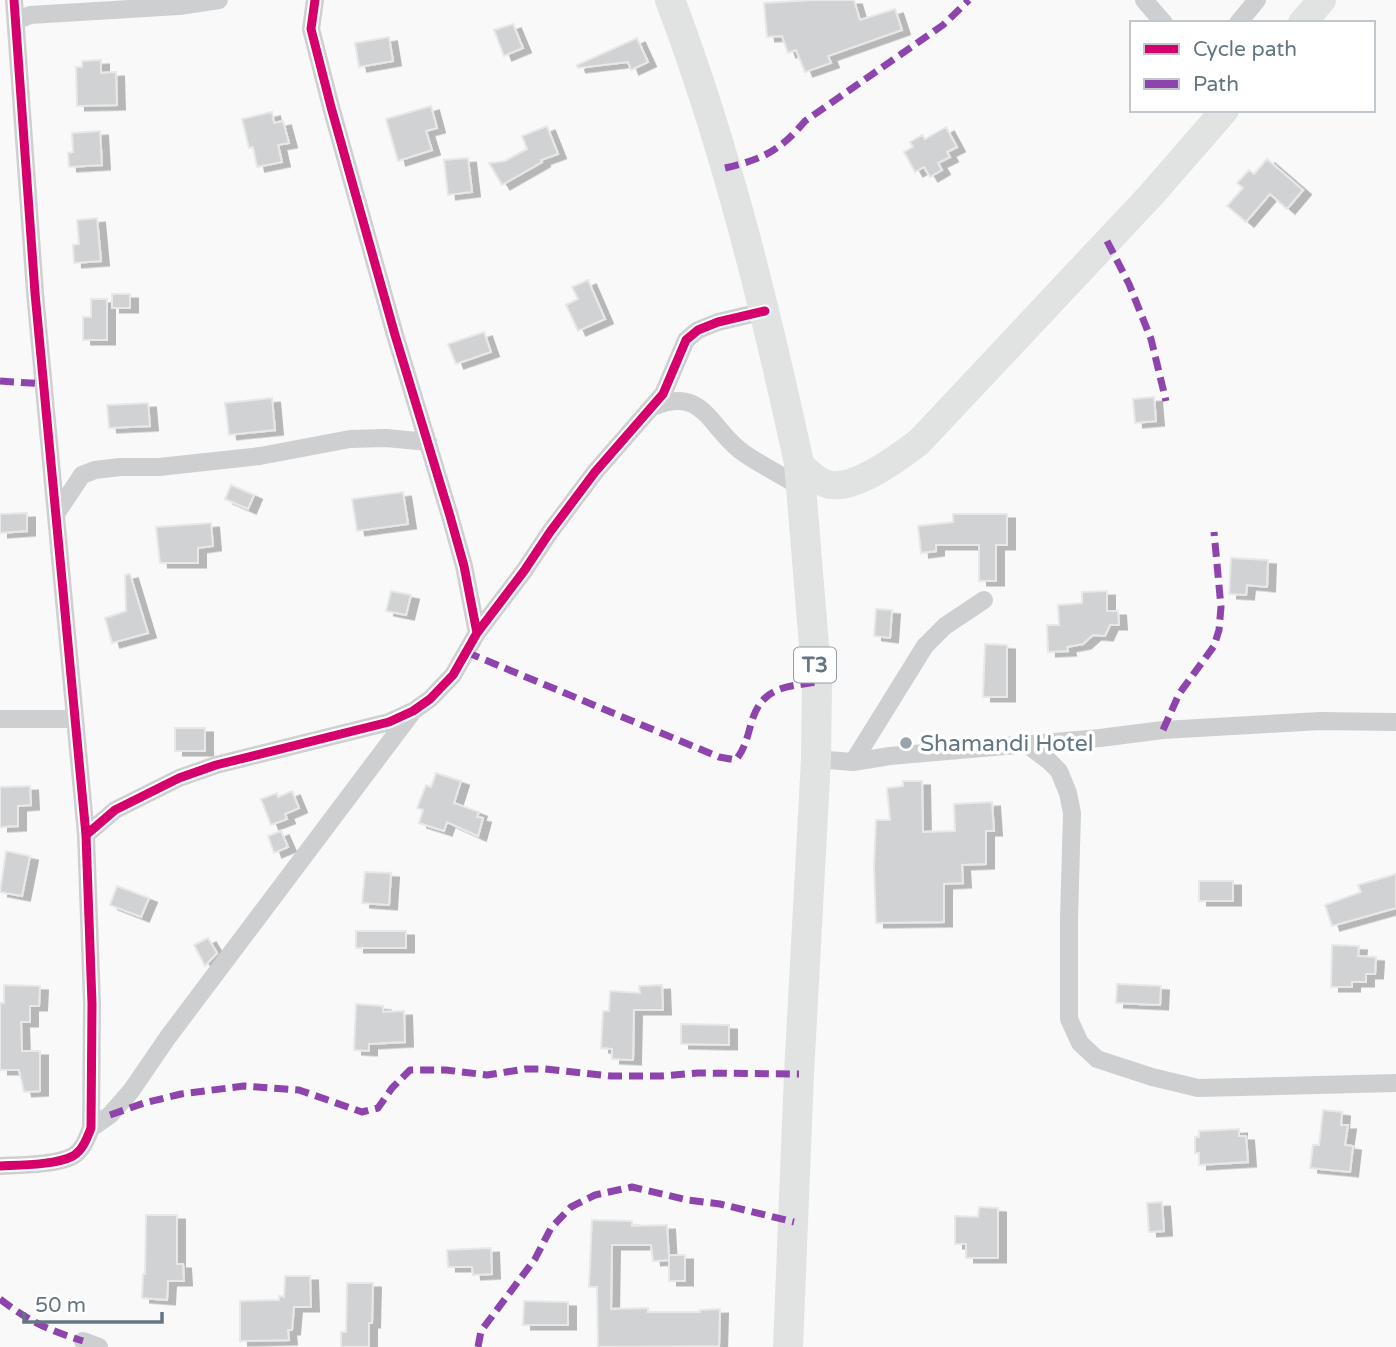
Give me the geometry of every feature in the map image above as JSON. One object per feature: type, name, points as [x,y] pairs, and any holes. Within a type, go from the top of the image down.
[{"type":"highway","name":"T3","points":[[670,0],[725,168],[765,311],[800,475],[817,682],[816,759],[788,1347]]},
{"type":"main road","points":[[1303,21],[1322,0]]},
{"type":"main road","points":[[800,475],[828,484],[844,485],[880,468],[919,442],[1151,195],[1223,112]]},
{"type":"street","points":[[0,1166],[58,1160],[74,1155],[86,1143],[91,1128],[92,1004],[86,835],[33,266],[14,0]]},
{"type":"street","points":[[16,21],[30,15],[179,6],[219,0]]},
{"type":"street","points":[[315,0],[312,29],[331,107],[464,566],[477,633]]},
{"type":"street","points":[[1144,0],[1162,21]]},
{"type":"street","points":[[1240,21],[1257,0]]},
{"type":"street","points":[[86,835],[115,810],[179,778],[216,765],[389,722],[413,712],[430,699],[453,675],[477,633],[595,472],[663,394],[687,340],[698,330],[718,322],[765,311]]},
{"type":"street","points":[[653,407],[668,400],[698,405],[734,445],[800,475]]},
{"type":"street","points":[[55,514],[82,475],[95,470],[159,467],[260,456],[350,439],[386,438],[428,442]]},
{"type":"street","points":[[853,762],[925,646],[945,626],[984,600]]},
{"type":"street","points":[[91,1128],[110,1115],[131,1091],[168,1037],[413,712]]},
{"type":"street","points":[[0,719],[75,719]]},
{"type":"street","points":[[816,759],[853,762],[1025,743],[1254,724],[1396,722]]},
{"type":"street","points":[[1025,743],[1059,771],[1068,793],[1072,813],[1069,1019],[1080,1043],[1097,1059],[1152,1077],[1198,1088],[1396,1083]]},
{"type":"building","points":[[854,0],[860,20],[895,9],[902,30],[828,56],[831,63],[805,72],[796,50],[788,53],[782,36],[767,37],[764,3]]},
{"type":"building","points":[[513,24],[523,48],[504,56],[494,30]]},
{"type":"building","points":[[389,37],[393,61],[359,67],[355,43]]},
{"type":"building","points":[[637,38],[648,62],[631,70],[628,62],[578,68],[577,65]]},
{"type":"building","points":[[101,60],[101,73],[116,72],[117,105],[77,106],[76,67],[82,67],[82,61]]},
{"type":"building","points":[[431,106],[437,128],[426,131],[432,150],[398,161],[386,119]]},
{"type":"building","points":[[272,112],[274,123],[283,121],[289,143],[278,145],[282,162],[257,167],[253,147],[249,148],[242,119]]},
{"type":"building","points":[[547,126],[558,154],[541,160],[542,162],[502,185],[489,163],[505,161],[527,149],[522,136]]},
{"type":"building","points":[[946,127],[957,147],[947,152],[950,157],[938,163],[942,170],[930,177],[924,167],[915,172],[904,152],[913,147],[910,142],[922,135],[925,139]]},
{"type":"building","points":[[100,131],[102,165],[69,167],[68,153],[73,152],[72,133]]},
{"type":"building","points":[[468,158],[472,192],[448,195],[444,160]]},
{"type":"building","points":[[1267,159],[1303,190],[1287,209],[1270,194],[1246,222],[1227,206],[1243,188],[1237,183],[1249,170],[1254,174]]},
{"type":"building","points":[[97,218],[101,261],[74,263],[73,245],[79,244],[77,220]]},
{"type":"building","points":[[588,280],[605,319],[578,331],[566,305],[578,299],[572,287]]},
{"type":"building","points":[[112,294],[130,294],[130,308],[112,308]]},
{"type":"building","points":[[91,299],[107,299],[107,340],[83,340],[83,317],[91,317]]},
{"type":"building","points":[[484,332],[491,352],[456,364],[448,344]]},
{"type":"building","points":[[1154,397],[1156,421],[1135,423],[1133,399]]},
{"type":"building","points":[[272,398],[275,430],[229,435],[225,403]]},
{"type":"building","points":[[148,403],[150,426],[109,428],[107,405]]},
{"type":"building","points":[[231,485],[254,495],[248,509],[225,499]]},
{"type":"building","points":[[403,492],[408,524],[357,531],[352,499]]},
{"type":"building","points":[[27,513],[27,531],[0,533],[0,514]]},
{"type":"building","points":[[953,514],[1007,514],[1007,545],[996,545],[996,581],[979,581],[979,545],[936,545],[936,551],[921,553],[918,526],[953,522]]},
{"type":"building","points":[[211,523],[213,546],[198,548],[198,563],[160,563],[156,527]]},
{"type":"building","points":[[1231,558],[1268,560],[1267,587],[1247,585],[1246,595],[1229,594]]},
{"type":"building","points":[[130,574],[148,633],[112,643],[105,618],[126,611],[125,575]]},
{"type":"building","points":[[391,591],[411,595],[406,615],[386,611]]},
{"type":"building","points":[[1107,591],[1107,611],[1118,611],[1119,625],[1110,625],[1105,636],[1093,635],[1083,644],[1067,647],[1068,651],[1048,652],[1047,625],[1059,625],[1058,605],[1082,603],[1082,592]]},
{"type":"building","points":[[876,609],[892,610],[890,638],[874,636]]},
{"type":"building","points":[[985,644],[1007,645],[1007,697],[983,697]]},
{"type":"building","points":[[175,728],[205,728],[205,751],[175,751]]},
{"type":"building","points":[[436,773],[461,781],[454,803],[479,812],[477,817],[483,818],[478,836],[447,822],[444,831],[419,823],[423,810],[417,808],[426,785],[431,787]]},
{"type":"building","points":[[903,781],[922,781],[923,832],[955,831],[954,804],[992,802],[994,831],[986,831],[986,864],[962,865],[963,883],[944,884],[944,922],[876,923],[876,820],[890,820],[887,788],[903,786]]},
{"type":"building","points":[[30,786],[31,805],[18,806],[18,826],[0,827],[0,787]]},
{"type":"building","points":[[292,791],[299,808],[285,814],[287,819],[271,825],[261,799],[277,793],[278,797]]},
{"type":"building","points":[[281,831],[288,847],[274,853],[268,836]]},
{"type":"building","points":[[6,851],[30,856],[22,896],[0,892]]},
{"type":"building","points":[[365,872],[391,873],[389,905],[362,903]]},
{"type":"building","points":[[1396,874],[1396,908],[1332,926],[1325,905],[1361,892],[1358,885]]},
{"type":"building","points":[[1199,881],[1233,881],[1233,901],[1199,901]]},
{"type":"building","points":[[117,886],[149,898],[141,917],[110,905]]},
{"type":"building","points":[[356,931],[406,931],[406,948],[356,948]]},
{"type":"building","points":[[208,938],[217,953],[205,966],[194,945]]},
{"type":"building","points":[[1332,945],[1359,946],[1358,956],[1376,957],[1375,974],[1366,974],[1366,982],[1352,982],[1352,987],[1331,987]]},
{"type":"building","points":[[1117,984],[1161,986],[1160,1005],[1116,1003]]},
{"type":"building","points":[[4,985],[40,986],[39,1006],[30,1006],[30,1022],[21,1022],[22,1051],[40,1051],[40,1091],[24,1092],[19,1070],[0,1070],[0,1003],[4,1003]]},
{"type":"building","points":[[662,985],[663,1010],[634,1010],[633,1060],[612,1059],[612,1049],[601,1048],[603,1011],[609,1011],[610,991],[640,993],[639,986]]},
{"type":"building","points":[[356,1004],[383,1006],[383,1012],[404,1011],[405,1042],[369,1044],[369,1051],[354,1050]]},
{"type":"building","points":[[681,1024],[729,1025],[729,1045],[681,1044]]},
{"type":"building","points":[[1323,1110],[1342,1112],[1341,1125],[1348,1125],[1345,1145],[1353,1146],[1350,1172],[1310,1168],[1313,1145],[1319,1145]]},
{"type":"building","points":[[1239,1129],[1239,1136],[1246,1136],[1248,1162],[1199,1165],[1199,1153],[1195,1153],[1195,1137],[1199,1137],[1199,1131]]},
{"type":"building","points":[[1162,1202],[1164,1231],[1149,1232],[1147,1203]]},
{"type":"building","points":[[979,1207],[998,1208],[998,1258],[966,1258],[966,1244],[955,1244],[955,1216],[978,1217]]},
{"type":"building","points":[[146,1215],[177,1215],[177,1264],[183,1264],[184,1281],[168,1281],[167,1300],[142,1298]]},
{"type":"building","points":[[592,1220],[632,1221],[632,1226],[667,1225],[669,1260],[653,1261],[651,1245],[612,1245],[611,1309],[648,1308],[648,1312],[700,1312],[720,1309],[719,1346],[598,1347],[597,1287],[589,1287]]},
{"type":"building","points":[[491,1248],[492,1274],[473,1275],[472,1267],[448,1267],[447,1250]]},
{"type":"building","points":[[669,1255],[685,1255],[685,1281],[669,1281]]},
{"type":"building","points":[[285,1276],[310,1276],[311,1307],[294,1307],[292,1330],[288,1330],[289,1340],[240,1341],[240,1301],[279,1300],[279,1296],[284,1297]]},
{"type":"building","points":[[347,1283],[373,1283],[369,1347],[341,1347],[341,1332],[346,1332]]},
{"type":"building","points":[[524,1301],[568,1302],[568,1325],[523,1325]]},
{"type":"marked path","points":[[725,168],[750,161],[779,147],[805,121],[943,25],[969,0]]},
{"type":"marked path","points":[[1107,241],[1129,284],[1151,339],[1166,401]]},
{"type":"marked path","points":[[0,381],[45,384]]},
{"type":"marked path","points":[[1163,730],[1179,694],[1214,646],[1219,630],[1221,607],[1214,532]]},
{"type":"marked path","points":[[466,652],[719,757],[736,760],[742,751],[755,712],[768,696],[784,688],[817,682]]},
{"type":"marked path","points":[[110,1115],[181,1094],[244,1086],[299,1090],[362,1112],[378,1108],[392,1088],[410,1070],[446,1070],[487,1075],[525,1069],[611,1076],[799,1074]]},
{"type":"marked path","points":[[478,1347],[481,1331],[535,1259],[551,1228],[571,1207],[595,1195],[632,1187],[794,1222]]},
{"type":"marked path","points":[[0,1299],[40,1324],[83,1341]]},
{"type":"cycle path","points":[[0,1166],[66,1159],[82,1147],[91,1128],[92,1004],[86,835],[35,293],[14,0]]},
{"type":"cycle path","points":[[315,0],[311,29],[395,335],[464,566],[477,633]]},
{"type":"cycle path","points":[[86,835],[115,810],[179,778],[216,765],[389,722],[413,711],[430,699],[453,675],[477,633],[595,472],[663,394],[686,340],[698,330],[718,322],[765,311]]},
{"type":"place","name":"Shamandi Hotel","points":[[906,743]]}]
